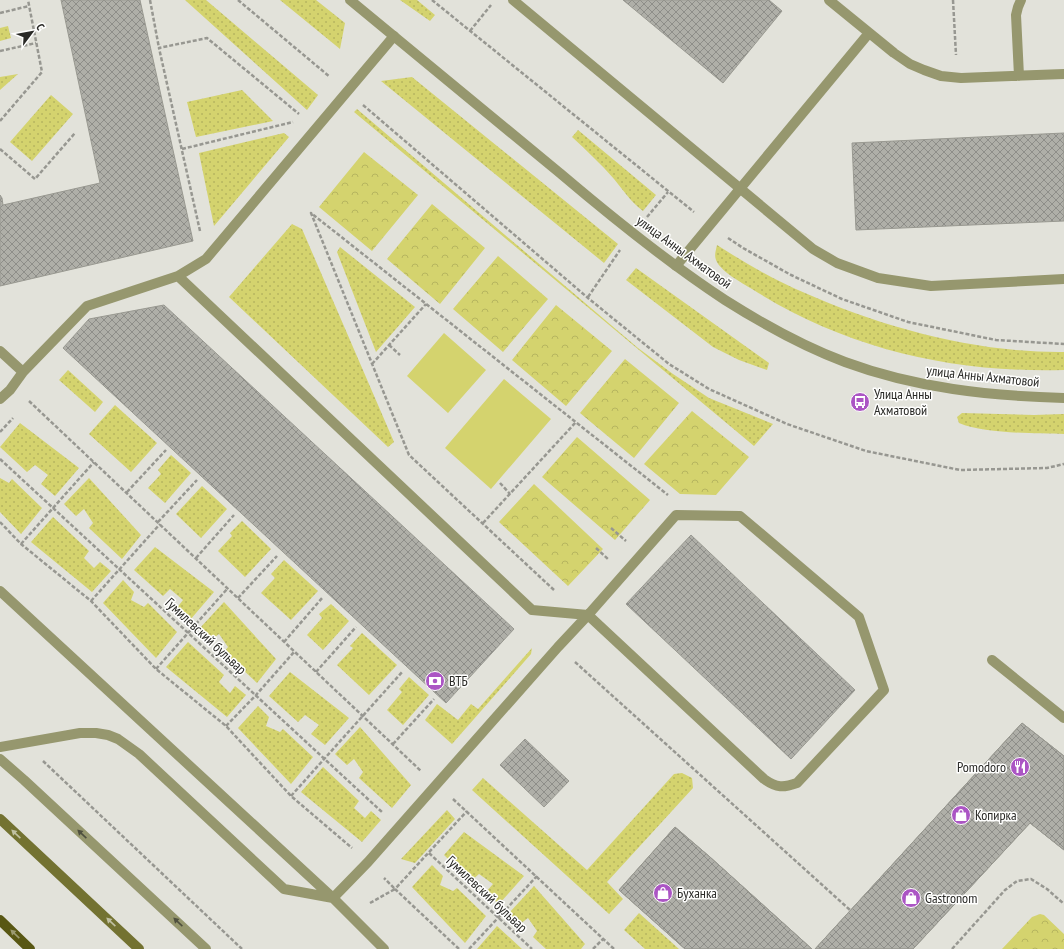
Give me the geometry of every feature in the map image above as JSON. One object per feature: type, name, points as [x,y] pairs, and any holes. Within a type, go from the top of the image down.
[{"type":"main road","points":[[0,819],[139,949]]},
{"type":"main road","points":[[0,920],[30,949]]},
{"type":"street","name":"улица Анны Ахматовой","points":[[350,0],[633,234],[709,290],[760,322],[802,344],[844,362],[888,376],[933,386],[990,393],[1064,398]]},
{"type":"street","points":[[514,0],[813,249],[837,263],[878,278],[931,286],[1064,280]]},
{"type":"street","points":[[830,0],[869,33],[910,64],[941,76],[957,78],[1064,74]]},
{"type":"street","points":[[1019,76],[1016,15],[1022,0]]},
{"type":"street","points":[[676,266],[869,33]]},
{"type":"street","points":[[0,399],[10,390],[22,372],[88,306],[178,276],[206,259],[394,36]]},
{"type":"street","points":[[178,276],[532,610],[588,615],[764,779],[773,785],[780,787],[797,783],[884,690],[859,617],[740,516],[676,515],[588,615],[558,646],[368,862],[333,898]]},
{"type":"street","points":[[0,351],[22,372]]},
{"type":"street","points":[[0,591],[333,898],[384,949]]},
{"type":"street","points":[[992,660],[1064,718]]},
{"type":"street","points":[[0,747],[80,733],[108,734],[118,738],[139,754],[284,889],[333,898]]},
{"type":"street","points":[[0,759],[206,949]]},
{"type":"path","points":[[0,121],[42,72],[28,0]]},
{"type":"path","points":[[150,0],[206,259]]},
{"type":"path","points":[[238,0],[348,91],[588,298],[669,364],[708,390],[787,424],[866,451],[960,470],[1047,468],[1064,464]]},
{"type":"path","points":[[470,31],[496,0]]},
{"type":"path","points":[[953,0],[957,78]]},
{"type":"path","points":[[0,13],[29,6]]},
{"type":"path","points":[[160,48],[207,38],[316,129]]},
{"type":"path","points":[[0,51],[36,43]]},
{"type":"path","points":[[182,149],[305,119]]},
{"type":"path","points":[[0,149],[35,179],[75,133]]},
{"type":"path","points":[[645,220],[668,192]]},
{"type":"path","points":[[570,613],[571,605],[409,455],[311,213],[671,498],[676,515]]},
{"type":"path","points":[[588,298],[620,250]]},
{"type":"path","points":[[372,364],[426,304]]},
{"type":"path","points":[[389,345],[400,354]]},
{"type":"path","points":[[10,390],[30,401],[436,785],[537,876],[614,949]]},
{"type":"path","points":[[483,523],[576,422]]},
{"type":"path","points":[[126,492],[166,450]]},
{"type":"path","name":"Гумилевский бульвар","points":[[0,459],[399,827]]},
{"type":"path","points":[[21,544],[94,461]]},
{"type":"path","points":[[91,601],[120,570],[196,480]]},
{"type":"path","points":[[500,483],[510,494]]},
{"type":"path","points":[[196,558],[234,515]]},
{"type":"path","points":[[0,522],[21,544],[91,601],[156,669],[226,726],[291,796],[368,862],[459,949]]},
{"type":"path","points":[[611,528],[629,544]]},
{"type":"path","points":[[596,548],[611,562]]},
{"type":"path","points":[[238,598],[277,556]]},
{"type":"path","points":[[156,669],[228,588]]},
{"type":"path","points":[[284,642],[323,597]]},
{"type":"path","points":[[316,672],[356,627]]},
{"type":"path","points":[[558,646],[850,910]]},
{"type":"path","points":[[226,726],[256,695],[294,651]]},
{"type":"path","points":[[291,796],[403,671]]},
{"type":"path","points":[[393,744],[434,699]]},
{"type":"path","points":[[17,744],[33,754],[50,768],[242,949]]},
{"type":"path","points":[[350,915],[395,889],[467,812]]},
{"type":"path","name":"Гумилевский бульвар","points":[[429,853],[532,949]]},
{"type":"path","points":[[469,949],[537,876]]},
{"type":"path","points":[[952,949],[1005,890],[1017,881],[1031,879],[1047,889],[1064,904]]},
{"type":"path","points":[[593,949],[603,939]]},
{"type":"green space","points":[[185,0],[206,0],[318,95],[307,110]]},
{"type":"green space","points":[[280,0],[316,0],[345,23],[340,49]]},
{"type":"green space","points":[[400,0],[417,0],[435,15],[430,21]]},
{"type":"green space","points":[[8,26],[11,38],[0,41],[0,28]]},
{"type":"green space","points":[[18,74],[0,90],[0,77]]},
{"type":"green space","points":[[412,77],[618,244],[604,263],[381,81]]},
{"type":"green space","points":[[242,90],[273,121],[196,137],[187,102]]},
{"type":"green space","points":[[51,95],[73,114],[32,161],[10,142]]},
{"type":"green space","points":[[357,109],[638,348],[709,398],[773,424],[754,446],[354,112]]},
{"type":"green space","points":[[578,130],[656,195],[643,211],[631,200],[604,168],[572,137]]},
{"type":"green space","points":[[284,133],[289,137],[214,226],[199,153]]},
{"type":"green space","points":[[364,152],[418,195],[372,251],[319,207]]},
{"type":"green space","points":[[432,204],[485,248],[440,304],[387,259]]},
{"type":"green space","points":[[292,224],[302,229],[394,442],[388,447],[229,297]]},
{"type":"green space","points":[[717,245],[782,283],[835,306],[899,327],[965,343],[1031,351],[1064,352],[1064,370],[1022,370],[941,362],[863,342],[788,310],[737,280],[718,264],[715,256]]},
{"type":"green space","points":[[340,247],[415,307],[376,352],[337,252]]},
{"type":"green space","points":[[498,256],[548,299],[503,352],[453,309]]},
{"type":"green space","points":[[636,268],[769,363],[767,370],[739,360],[713,347],[626,280]]},
{"type":"green space","points":[[556,305],[612,351],[566,406],[512,360]]},
{"type":"green space","points":[[444,333],[486,370],[448,413],[407,376]]},
{"type":"green space","points":[[625,359],[679,403],[634,458],[580,413]]},
{"type":"green space","points":[[68,370],[103,402],[95,412],[59,380]]},
{"type":"green space","points":[[504,379],[551,419],[491,489],[445,448]]},
{"type":"green space","points":[[115,405],[157,443],[131,472],[89,434]]},
{"type":"green space","points":[[692,411],[749,457],[716,495],[680,494],[644,464]]},
{"type":"green space","points":[[962,413],[1034,415],[1064,414],[1064,434],[996,431],[970,427],[959,423],[957,417]]},
{"type":"green space","points":[[20,423],[79,468],[55,496],[41,484],[48,475],[35,465],[27,472],[0,447]]},
{"type":"green space","points":[[577,437],[650,500],[615,540],[542,477]]},
{"type":"green space","points":[[171,455],[191,473],[165,503],[148,488],[161,474],[158,470]]},
{"type":"green space","points":[[0,478],[9,483],[12,479],[42,508],[21,534],[0,512]]},
{"type":"green space","points":[[89,478],[141,535],[122,559],[89,528],[93,523],[84,509],[76,516],[64,504]]},
{"type":"green space","points":[[534,484],[603,549],[568,586],[499,522]]},
{"type":"green space","points":[[202,486],[227,509],[201,538],[176,514]]},
{"type":"green space","points":[[53,517],[89,551],[84,558],[94,568],[100,562],[111,571],[92,592],[31,542]]},
{"type":"green space","points":[[242,521],[271,549],[245,577],[218,551],[232,536],[230,533]]},
{"type":"green space","points":[[155,547],[214,592],[190,620],[176,609],[183,600],[170,589],[163,596],[134,570]]},
{"type":"green space","points":[[284,560],[318,591],[291,620],[261,593],[275,578],[271,574]]},
{"type":"green space","points":[[123,580],[134,592],[131,600],[144,607],[148,603],[177,632],[156,658],[103,603]]},
{"type":"green space","points":[[224,602],[276,659],[257,683],[224,652],[228,647],[219,634],[211,640],[199,629]]},
{"type":"green space","points":[[331,604],[349,621],[323,650],[307,635],[322,618],[319,614]]},
{"type":"green space","points":[[362,633],[397,665],[369,695],[337,665],[353,648],[350,646]]},
{"type":"green space","points":[[188,642],[224,675],[219,682],[230,693],[235,686],[246,695],[227,717],[166,667]]},
{"type":"green space","points":[[532,648],[531,654],[452,744],[425,720],[437,704],[458,720],[471,704],[478,709]]},
{"type":"green space","points":[[290,672],[349,718],[325,745],[311,734],[319,725],[305,715],[298,722],[269,696]]},
{"type":"green space","points":[[409,677],[429,695],[403,725],[387,710],[402,692],[399,689]]},
{"type":"green space","points":[[258,706],[269,717],[266,726],[280,732],[283,729],[313,757],[291,784],[238,728]]},
{"type":"green space","points":[[360,727],[411,785],[392,808],[359,778],[363,772],[354,759],[347,765],[335,754]]},
{"type":"green space","points":[[323,767],[359,801],[354,808],[365,818],[371,811],[381,820],[362,842],[301,792]]},
{"type":"green space","points":[[682,773],[692,778],[693,788],[607,882],[623,899],[609,914],[472,790],[483,778],[587,870],[674,774]]},
{"type":"green space","points":[[447,810],[455,819],[415,863],[401,859]]},
{"type":"green space","points":[[464,832],[524,876],[499,904],[485,893],[493,884],[479,874],[471,881],[444,855]]},
{"type":"green space","points":[[432,865],[443,876],[440,885],[453,891],[457,888],[486,916],[465,943],[412,887]]},
{"type":"green space","points":[[534,886],[585,944],[581,949],[546,949],[533,937],[537,931],[528,918],[520,924],[509,913]]},
{"type":"green space","points":[[639,913],[679,949],[645,949],[624,930]]},
{"type":"green space","points":[[1040,914],[1044,915],[1064,934],[1064,949],[1002,949],[1032,917]]},
{"type":"green space","points":[[497,926],[522,949],[477,949]]},
{"type":"building","points":[[61,0],[140,0],[193,241],[0,286],[0,195],[3,205],[100,183]]},
{"type":"building","points":[[623,0],[769,0],[782,11],[723,83]]},
{"type":"building","points":[[1064,133],[1064,221],[856,230],[852,143]]},
{"type":"building","points":[[164,305],[514,629],[446,703],[63,348],[89,319]]},
{"type":"building","points":[[691,535],[855,690],[791,759],[626,604]]},
{"type":"building","points":[[1022,723],[1064,756],[1064,850],[1030,823],[913,949],[815,949]]},
{"type":"building","points":[[1022,723],[1064,756],[1064,850],[1030,823],[913,949],[815,949]]},
{"type":"building","points":[[525,739],[569,781],[544,807],[500,765]]},
{"type":"building","points":[[675,827],[812,949],[685,949],[619,890]]},
{"type":"building","points":[[675,827],[812,949],[685,949],[619,890]]},
{"type":"place","name":"Улица Анны Ахматовой","points":[[860,402]]},
{"type":"place","name":"ВТБ","points":[[435,681]]},
{"type":"place","name":"Pomodoro","points":[[1020,767]]},
{"type":"place","name":"Копирка","points":[[961,815]]},
{"type":"place","name":"Буханка","points":[[663,893]]},
{"type":"place","name":"Gastronom","points":[[911,898]]}]
